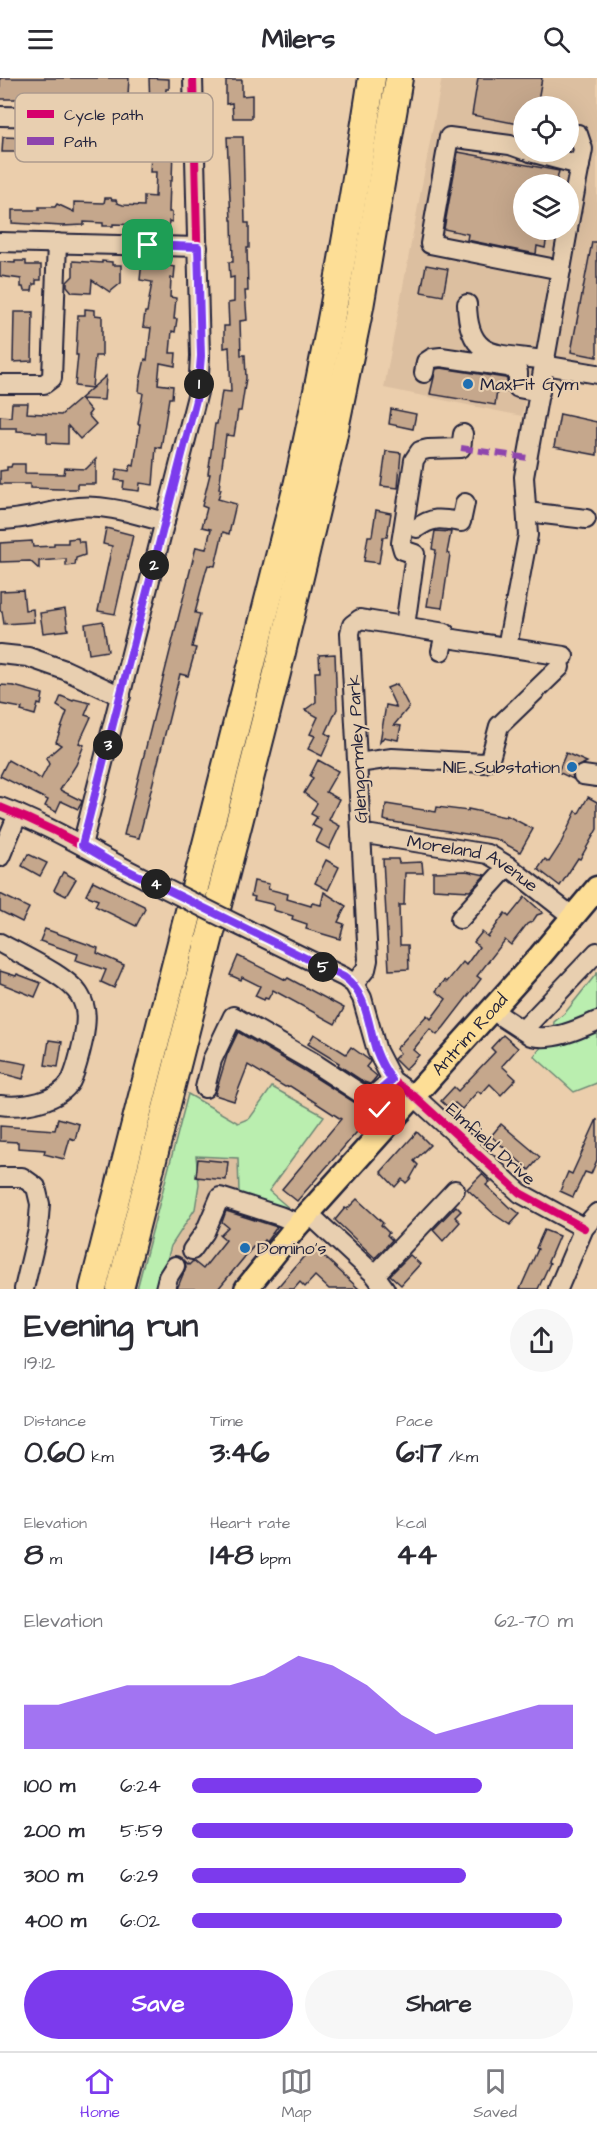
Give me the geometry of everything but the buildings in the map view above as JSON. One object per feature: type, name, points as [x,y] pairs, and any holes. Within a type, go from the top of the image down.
[{"type":"highway","points":[[93,1289],[297,486],[345,249],[372,78]]},
{"type":"highway","points":[[120,1289],[274,685],[332,443],[368,261],[399,78]]},
{"type":"main road","name":"Antrim Road","points":[[254,1284],[302,1220],[597,888]]},
{"type":"street","points":[[193,78],[193,93]]},
{"type":"street","points":[[0,117],[15,117]]},
{"type":"street","points":[[513,146],[449,137],[430,244],[561,270]]},
{"type":"street","points":[[578,174],[583,149],[579,137]]},
{"type":"street","points":[[82,845],[198,392],[201,356],[195,162]]},
{"type":"street","points":[[358,763],[392,758],[484,764],[490,759],[499,726],[562,661],[507,647],[528,535],[524,477],[566,240]]},
{"type":"street","points":[[0,242],[198,247]]},
{"type":"street","points":[[0,384],[44,384],[52,378],[57,243]]},
{"type":"street","points":[[467,304],[467,323],[475,341],[485,350],[597,374]]},
{"type":"street","points":[[424,373],[426,362],[432,358],[441,357],[497,365],[518,372],[518,388],[540,392]]},
{"type":"street","points":[[405,626],[416,554],[403,550],[401,543],[411,524],[414,460],[420,451],[460,448],[463,434]]},
{"type":"street","points":[[411,524],[436,518],[461,522],[465,503]]},
{"type":"street","points":[[0,520],[79,507],[103,507],[165,522]]},
{"type":"street","points":[[527,512],[586,519]]},
{"type":"street","name":"Glengormley Park","points":[[354,984],[366,969],[368,960],[350,633],[352,625],[360,619],[445,633],[448,645],[507,647]]},
{"type":"street","points":[[0,654],[28,657],[65,670],[121,696]]},
{"type":"street","points":[[0,807],[82,845],[344,977],[354,984],[362,998],[377,1051],[392,1080],[373,1096],[360,1093],[233,1016],[212,1060],[205,1088]]},
{"type":"street","points":[[0,857],[18,814]]},
{"type":"street","name":"Moreland Avenue","points":[[362,835],[488,854],[508,866],[573,917]]},
{"type":"street","points":[[460,919],[508,866]]},
{"type":"street","points":[[0,943],[65,980],[80,996],[87,1016],[82,1046],[70,1083],[54,1096],[32,1105],[0,1105]]},
{"type":"street","points":[[523,1030],[597,952]]},
{"type":"street","points":[[493,1007],[502,1017],[531,1036],[545,1037],[570,1032],[597,1021]]},
{"type":"street","name":"Elmfield Drive","points":[[392,1080],[413,1095],[520,1193],[584,1228]]},
{"type":"street","points":[[370,1095],[383,1116],[384,1128]]},
{"type":"street","points":[[0,1178],[22,1177],[36,1187],[40,1204],[38,1230],[24,1289]]},
{"type":"street","points":[[192,1250],[205,1232],[220,1197],[290,1220],[302,1220],[380,1282],[454,1190]]},
{"type":"street","points":[[558,1289],[584,1228],[597,1213]]},
{"type":"street","points":[[165,1289],[168,1277],[176,1266]]},
{"type":"shaded area","points":[[442,78],[597,78],[597,385],[529,375],[522,416],[384,388]]},
{"type":"shaded area","points":[[196,1156],[238,1158],[244,1198],[290,1209],[231,1289],[160,1289],[173,1245],[195,1209],[198,1181]]},
{"type":"green space","points":[[597,973],[597,1013],[553,1031],[554,1022],[565,1013]]},
{"type":"green space","points":[[597,1028],[597,1083],[574,1092],[534,1056],[544,1044]]},
{"type":"green space","points":[[272,1087],[324,1116],[269,1191],[290,1209],[244,1198],[239,1193],[238,1158],[196,1156],[199,1184],[195,1209],[171,1246],[159,1289],[137,1289],[188,1094],[238,1123],[250,1118]]},
{"type":"marked path","points":[[461,448],[528,458]]},
{"type":"cycle path","points":[[193,78],[193,93]]},
{"type":"cycle path","points":[[82,845],[198,392],[200,356],[195,162]]},
{"type":"cycle path","points":[[0,807],[57,832],[111,862],[354,984],[362,998],[377,1051],[392,1080],[413,1095],[520,1193],[584,1228]]},
{"type":"place","name":"MaxFit Gym","points":[[468,384]]},
{"type":"place","name":"NIE Substation","points":[[572,767]]},
{"type":"place","name":"Domino's","points":[[245,1248]]},
{"type":"route","points":[[148,245],[198,247],[201,356],[198,392],[82,845],[111,862],[354,984],[362,998],[377,1051],[392,1080],[373,1096],[370,1095],[380,1110]]}]
